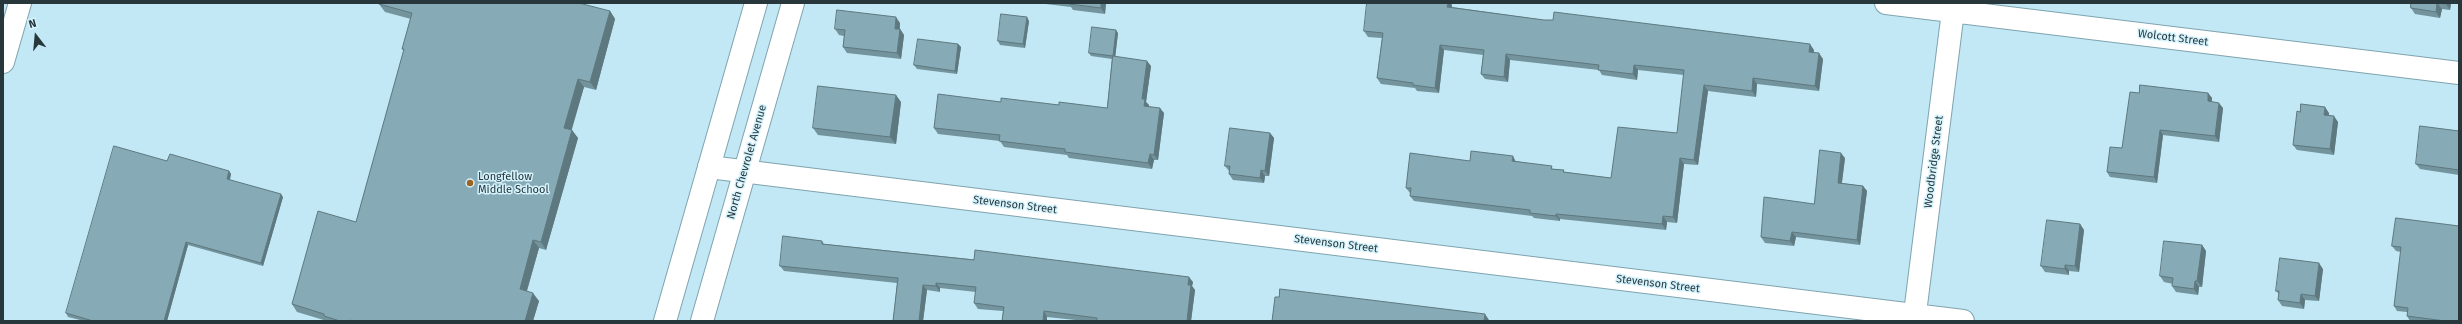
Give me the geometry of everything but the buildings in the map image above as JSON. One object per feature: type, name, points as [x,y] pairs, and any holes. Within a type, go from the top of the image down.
[{"type":"street","points":[[3,62],[20,3]]},
{"type":"street","points":[[665,321],[756,3]]},
{"type":"street","name":"North Chevrolet Avenue","points":[[702,321],[793,3]]},
{"type":"street","name":"Wolcott Street","points":[[1886,3],[1954,7],[2459,73]]},
{"type":"street","name":"Woodbridge Street","points":[[1915,318],[1954,7]]},
{"type":"street","name":"Stevenson Street","points":[[709,166],[1915,318],[1963,321]]},
{"type":"place","name":"Longfellow Middle School","points":[[470,183]]}]
